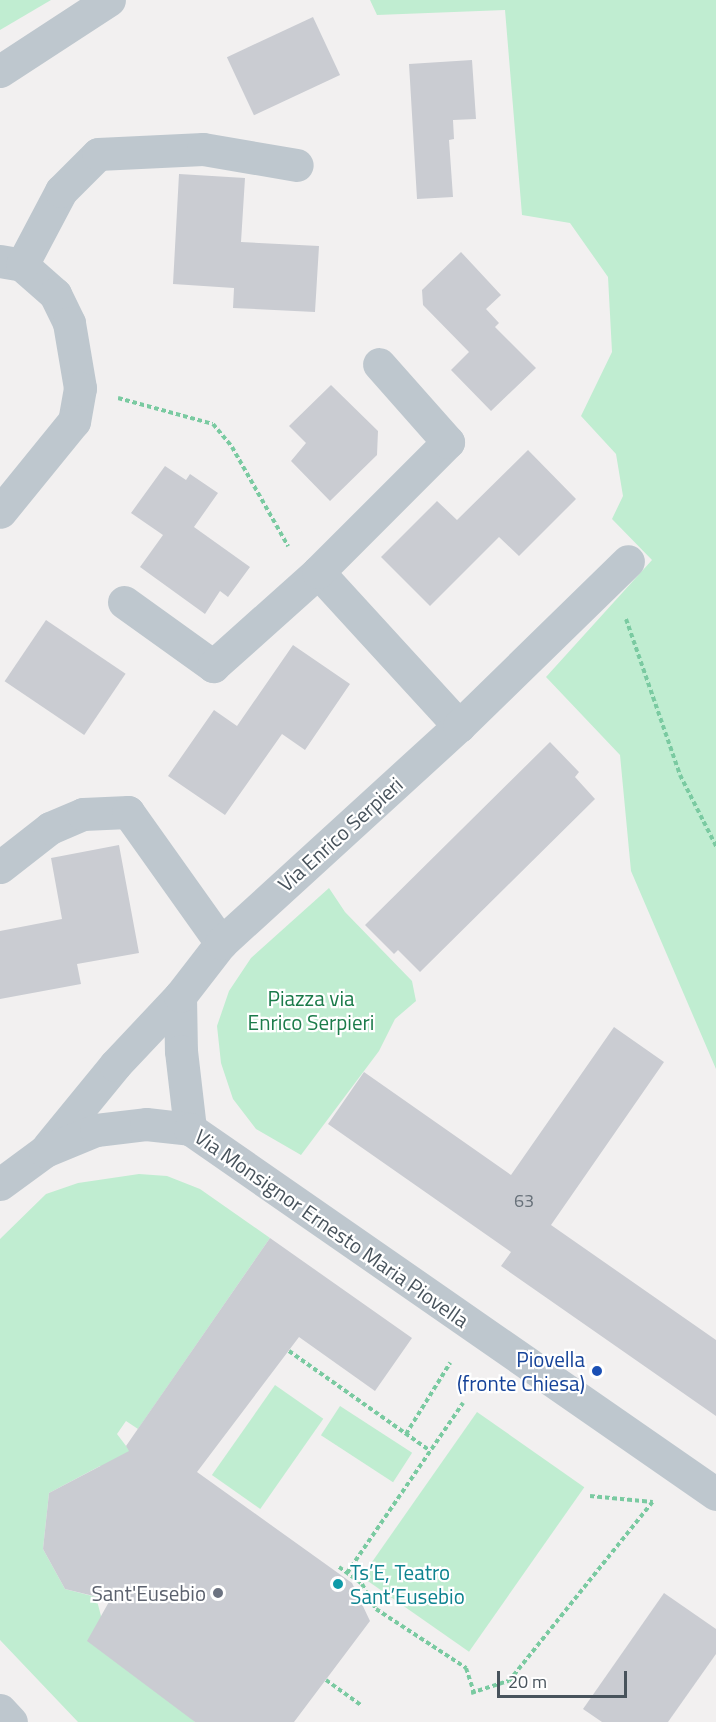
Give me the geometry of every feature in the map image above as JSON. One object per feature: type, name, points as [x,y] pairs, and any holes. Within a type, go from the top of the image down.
[{"type":"street","points":[[0,71],[109,0]]},
{"type":"street","points":[[0,512],[74,421],[80,388],[69,323],[55,294],[11,263],[61,191],[98,154],[203,149],[297,165]]},
{"type":"street","points":[[124,602],[213,666],[318,572],[448,442],[380,364]]},
{"type":"street","name":"Via Enrico Serpieri","points":[[45,1151],[115,1065],[180,996],[221,943],[459,726],[628,561]]},
{"type":"street","points":[[318,572],[459,726]]},
{"type":"street","points":[[0,867],[50,828],[82,814],[128,812],[221,943]]},
{"type":"street","points":[[180,996],[181,1051],[189,1129]]},
{"type":"street","name":"Via Monsignor Ernesto Maria Piovella","points":[[45,1151],[96,1130],[146,1124],[189,1129],[716,1494]]},
{"type":"street","points":[[0,1184],[45,1151]]},
{"type":"street","points":[[0,1710],[11,1722]]},
{"type":"path","points":[[80,388],[213,424],[232,447],[287,545]]},
{"type":"path","points":[[604,586],[632,627],[680,775],[716,846]]},
{"type":"path","points":[[289,1350],[430,1451]]},
{"type":"path","points":[[406,1434],[450,1363]]},
{"type":"path","points":[[347,1574],[463,1403]]},
{"type":"path","points":[[339,1567],[362,1584],[376,1609],[466,1668],[472,1693],[509,1681],[653,1502],[657,1494]]},
{"type":"path","points":[[590,1496],[653,1502]]},
{"type":"path","points":[[326,1680],[362,1706]]},
{"type":"green space","points":[[0,0],[51,0],[0,30]]},
{"type":"green space","points":[[370,0],[716,0],[716,1069],[631,871],[620,755],[546,677],[652,560],[612,519],[623,496],[616,454],[581,416],[612,352],[608,277],[570,223],[522,215],[505,10],[377,15]]},
{"type":"green space","name":"Piazza via Enrico Serpieri","points":[[329,888],[345,912],[412,981],[416,1001],[395,1019],[379,1051],[301,1155],[256,1129],[233,1099],[221,1063],[217,1026],[229,991],[251,958]]},
{"type":"green space","points":[[139,1174],[167,1176],[200,1189],[270,1238],[138,1429],[126,1421],[117,1434],[145,1471],[100,1466],[49,1493],[43,1549],[65,1589],[96,1597],[101,1616],[195,1722],[78,1722],[0,1640],[0,1239],[46,1194],[78,1183]]},
{"type":"green space","points":[[275,1385],[323,1419],[260,1509],[212,1475]]},
{"type":"green space","points":[[340,1406],[412,1453],[393,1482],[321,1435]]},
{"type":"green space","points":[[477,1412],[584,1487],[469,1652],[362,1577]]},
{"type":"building","points":[[313,17],[340,75],[254,115],[227,57]]},
{"type":"building","points":[[472,60],[476,119],[453,120],[454,139],[449,140],[453,197],[417,199],[409,64]]},
{"type":"building","points":[[179,174],[245,178],[241,242],[319,246],[315,312],[233,308],[234,288],[173,284]]},
{"type":"building","points":[[461,252],[501,295],[486,309],[499,323],[495,327],[536,368],[491,411],[451,370],[469,352],[423,305],[422,290]]},
{"type":"building","points":[[331,385],[378,431],[377,455],[330,501],[291,461],[306,443],[289,426]]},
{"type":"building","points":[[528,450],[576,499],[519,556],[499,537],[430,606],[381,557],[437,501],[457,520]]},
{"type":"building","points":[[165,466],[186,480],[190,474],[218,493],[194,527],[250,567],[228,597],[220,591],[205,614],[140,567],[163,535],[131,513]]},
{"type":"building","points":[[46,620],[126,674],[84,735],[5,681]]},
{"type":"building","points":[[293,645],[350,684],[305,750],[282,734],[225,815],[168,776],[214,710],[237,726]]},
{"type":"building","points":[[550,742],[579,772],[575,777],[595,799],[420,972],[398,950],[394,954],[365,925]]},
{"type":"building","points":[[119,845],[139,953],[77,964],[81,984],[0,999],[0,931],[62,919],[51,858]]},
{"type":"building","points":[[614,1027],[664,1062],[551,1225],[716,1340],[716,1416],[501,1266],[511,1252],[328,1124],[364,1072],[511,1175]]},
{"type":"building","name":"Sant'Eusebio","points":[[270,1238],[412,1338],[375,1391],[299,1337],[197,1472],[352,1583],[370,1621],[294,1722],[195,1722],[87,1641],[110,1600],[65,1589],[43,1549],[49,1493],[129,1451],[126,1446]]},
{"type":"building","points":[[664,1593],[716,1629],[716,1654],[668,1722],[602,1722],[583,1709]]},
{"type":"place","name":"Piovella (fronte Chiesa)","points":[[597,1371]]},
{"type":"place","name":"Ts’E, Teatro Sant’Eusebio","points":[[338,1584]]},
{"type":"place","name":"Sant'Eusebio","points":[[218,1593]]}]
